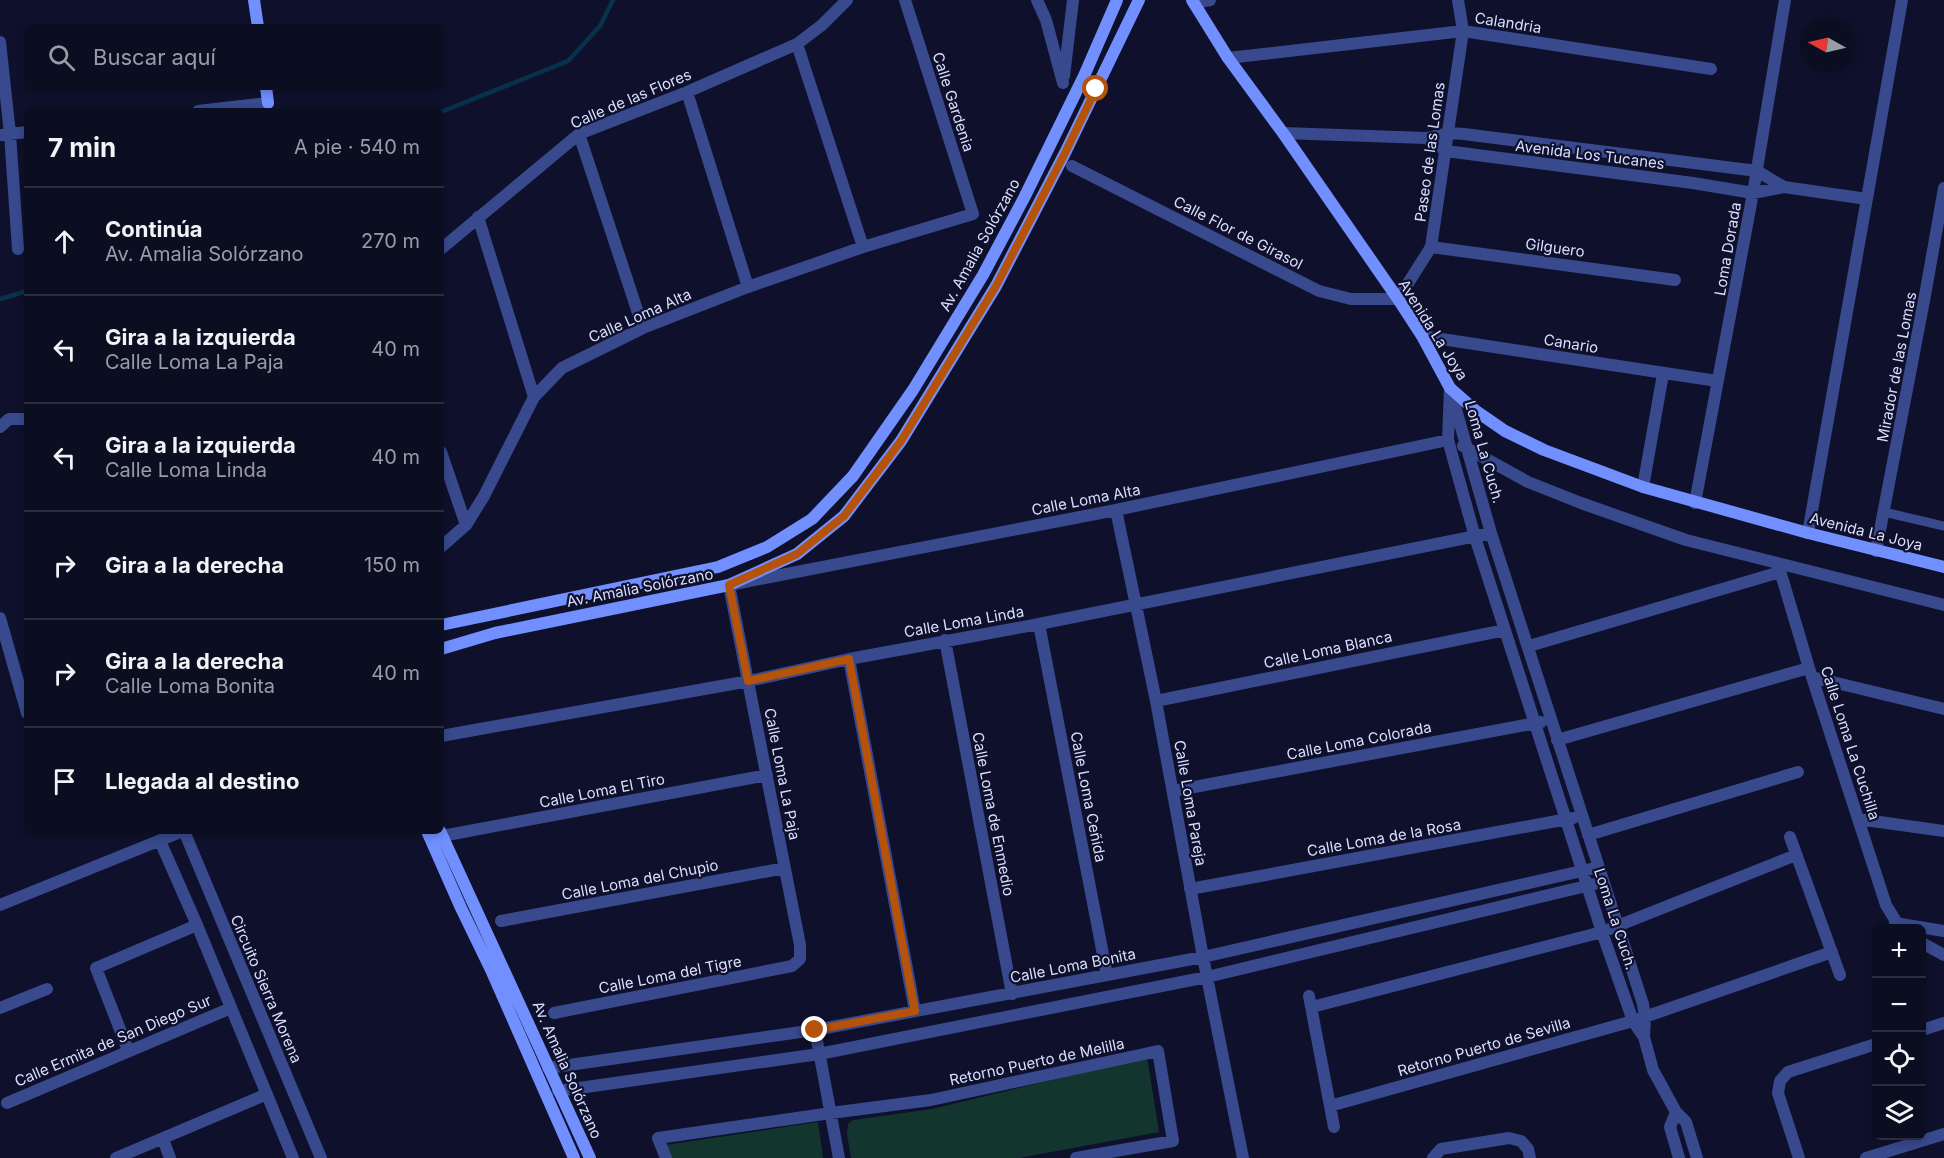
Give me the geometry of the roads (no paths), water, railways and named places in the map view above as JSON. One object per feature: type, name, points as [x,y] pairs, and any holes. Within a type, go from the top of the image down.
[{"type":"main road","points":[[254,0],[258,24]]},
{"type":"main road","name":"Av. Amalia Solórzano","points":[[444,624],[718,567],[767,547],[812,519],[853,476],[913,390],[983,275],[1084,76],[1117,0]]},
{"type":"main road","name":"Av. Amalia Solórzano","points":[[444,649],[495,633],[729,585],[797,554],[844,516],[901,441],[996,286],[1065,153],[1139,0]]},
{"type":"main road","name":"Avenida La Joya","points":[[1193,2],[1228,58],[1283,133],[1422,336],[1450,388],[1476,411],[1505,431],[1544,450],[1643,487],[1808,534],[1944,567]]},
{"type":"main road","points":[[266,90],[268,103]]},
{"type":"main road","name":"Av. Amalia Solórzano","points":[[428,834],[574,1158]]},
{"type":"main road","name":"Av. Amalia Solórzano","points":[[441,834],[590,1158]]},
{"type":"street","name":"Calle de las Flores","points":[[444,246],[579,134],[687,92],[796,44],[822,26],[847,0]]},
{"type":"street","name":"Calle Gardenia","points":[[905,0],[973,214]]},
{"type":"street","points":[[1037,0],[1046,20],[1063,83],[1073,0]]},
{"type":"street","points":[[1193,2],[1210,0]]},
{"type":"street","name":"Paseo de las Lomas","points":[[1398,300],[1431,247],[1463,31],[1458,0]]},
{"type":"street","name":"Loma Dorada","points":[[1695,503],[1757,171],[1785,0]]},
{"type":"street","points":[[1808,534],[1902,0]]},
{"type":"street","name":"Calandria","points":[[1228,58],[1463,31],[1711,69]]},
{"type":"street","points":[[0,42],[5,134],[18,249]]},
{"type":"street","points":[[796,44],[863,247]]},
{"type":"street","points":[[687,92],[748,287]]},
{"type":"street","points":[[224,108],[268,103]]},
{"type":"street","points":[[5,134],[24,132]]},
{"type":"street","name":"Avenida Los Tucanes","points":[[1283,133],[1426,138],[1449,133],[1757,171]]},
{"type":"street","points":[[579,134],[643,328]]},
{"type":"street","name":"Avenida Los Tucanes","points":[[1426,138],[1446,151],[1753,193],[1784,188]]},
{"type":"street","name":"Calle Flor de Girasol","points":[[1072,166],[1319,291],[1351,299],[1398,300]]},
{"type":"street","points":[[1757,171],[1784,188],[1867,199]]},
{"type":"street","name":"Mirador de las Lomas","points":[[1876,550],[1944,190]]},
{"type":"street","name":"Calle Loma Alta","points":[[444,544],[466,525],[484,496],[534,397],[562,368],[643,328],[748,287],[863,247],[973,214]]},
{"type":"street","points":[[478,217],[534,397]]},
{"type":"street","name":"Gilguero","points":[[1431,247],[1675,280]]},
{"type":"street","name":"Canario","points":[[1422,336],[1717,381]]},
{"type":"street","points":[[1643,487],[1664,374]]},
{"type":"street","name":"Loma La Cuch.","points":[[1450,388],[1448,440],[1475,537],[1602,932],[1633,1021],[1644,1037],[1653,1070],[1676,1112],[1686,1122],[1696,1158]]},
{"type":"street","name":"Loma La Cuch.","points":[[1450,388],[1491,533],[1646,1017],[1644,1037]]},
{"type":"street","points":[[0,427],[9,419],[24,419]]},
{"type":"street","points":[[1448,440],[1528,482],[1686,540],[1779,568],[1944,605]]},
{"type":"street","name":"Calle Loma Alta","points":[[729,585],[1116,510],[1448,440]]},
{"type":"street","points":[[444,461],[466,525]]},
{"type":"street","name":"Calle Loma Pareja","points":[[1116,510],[1137,604],[1203,957],[1244,1158]]},
{"type":"street","name":"Calle Loma Linda","points":[[444,735],[748,681],[849,659],[1039,624],[1491,533]]},
{"type":"street","points":[[1529,646],[1779,568]]},
{"type":"street","name":"Calle Loma La Cuchilla","points":[[1779,568],[1886,905],[1896,924]]},
{"type":"street","name":"Calle Loma La Paja","points":[[729,585],[800,945],[800,959],[792,966]]},
{"type":"street","points":[[0,618],[24,702]]},
{"type":"street","name":"Calle Loma Ceñida","points":[[1039,624],[1107,975]]},
{"type":"street","name":"Calle Loma Blanca","points":[[1156,701],[1505,630]]},
{"type":"street","name":"Calle Loma de Enmedio","points":[[945,640],[1011,993]]},
{"type":"street","points":[[849,659],[915,1011]]},
{"type":"street","points":[[1557,740],[1811,672],[1944,709]]},
{"type":"street","name":"Calle Loma Colorada","points":[[1173,791],[1551,720]]},
{"type":"street","points":[[1588,835],[1798,772]]},
{"type":"street","name":"Calle Loma El Tiro","points":[[444,832],[767,775]]},
{"type":"street","name":"Calle Loma de la Rosa","points":[[1191,889],[1583,816]]},
{"type":"street","points":[[1858,819],[1944,831]]},
{"type":"street","name":"Circuito Sierra Morena","points":[[0,905],[177,834]]},
{"type":"street","name":"Circuito Sierra Morena","points":[[185,834],[321,1158]]},
{"type":"street","points":[[1790,837],[1840,975]]},
{"type":"street","points":[[160,841],[197,924],[293,1158]]},
{"type":"street","points":[[1334,1127],[1311,1001],[1602,932],[1796,855]]},
{"type":"street","name":"Calle Loma Bonita","points":[[548,1068],[815,1030],[1203,957],[1599,867]]},
{"type":"street","name":"Calle Loma del Chupio","points":[[501,921],[784,868]]},
{"type":"street","points":[[558,1091],[819,1054],[1207,977],[1603,882]]},
{"type":"street","points":[[128,1050],[96,968],[197,924]]},
{"type":"street","points":[[1926,929],[1944,931]]},
{"type":"street","points":[[1926,945],[1944,955]]},
{"type":"street","name":"Retorno Puerto de Sevilla","points":[[1330,1106],[1633,1021],[1832,952]]},
{"type":"street","name":"Calle Loma del Tigre","points":[[554,1013],[792,966]]},
{"type":"street","points":[[0,1008],[47,989]]},
{"type":"street","name":"Calle Ermita de San Diego Sur","points":[[7,1102],[231,1008]]},
{"type":"street","points":[[1926,1029],[1944,1023]]},
{"type":"street","points":[[815,1030],[839,1158]]},
{"type":"street","points":[[1799,1158],[1778,1093],[1780,1081],[1788,1072],[1872,1045]]},
{"type":"street","name":"Retorno Puerto de Melilla","points":[[831,1113],[931,1101],[1158,1051],[1173,1141],[1076,1158]]},
{"type":"street","points":[[116,1158],[267,1094]]},
{"type":"street","points":[[1676,1112],[1670,1127],[1679,1158]]},
{"type":"street","points":[[666,1158],[658,1138],[831,1113]]},
{"type":"street","points":[[1866,1158],[1944,1134]]},
{"type":"street","points":[[1433,1158],[1441,1149],[1509,1138],[1521,1141],[1528,1149],[1530,1158]]},
{"type":"street","points":[[163,1139],[170,1158]]},
{"type":"lane","points":[[1884,512],[1944,526]]},
{"type":"waterway","points":[[444,111],[568,61],[600,26],[613,0]]},
{"type":"waterway","points":[[0,299],[24,292]]}]
